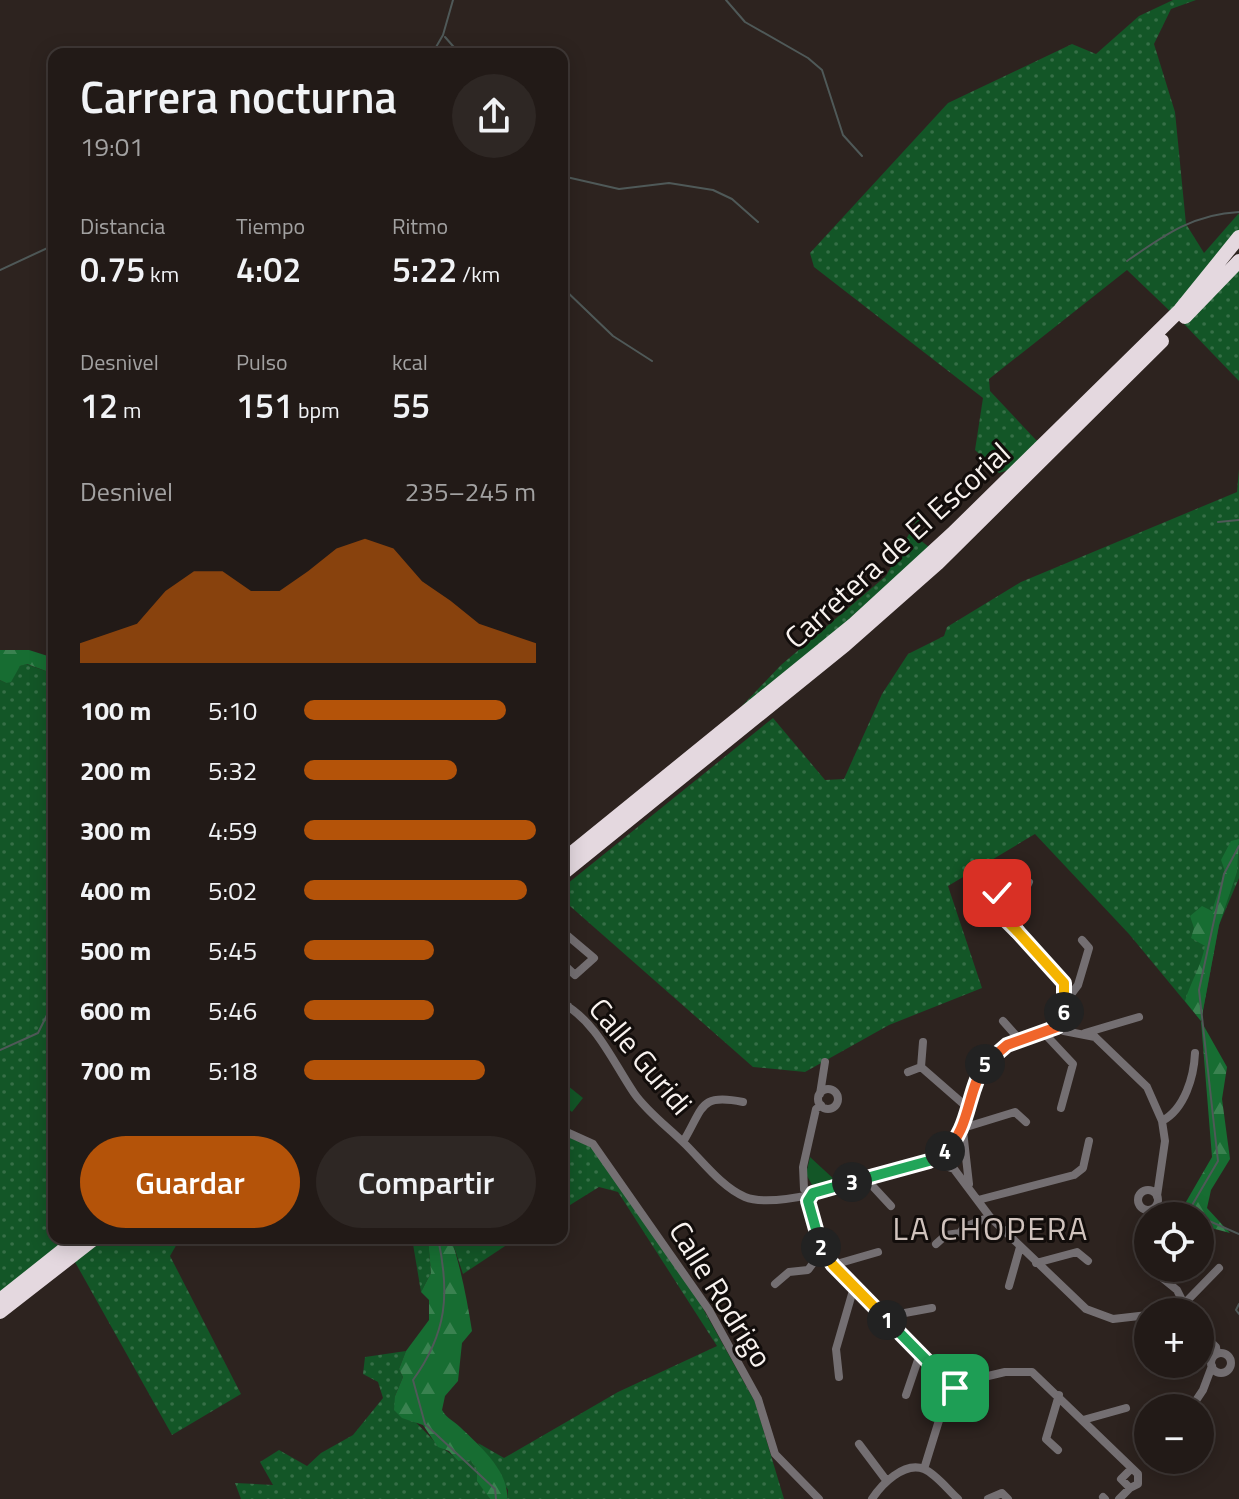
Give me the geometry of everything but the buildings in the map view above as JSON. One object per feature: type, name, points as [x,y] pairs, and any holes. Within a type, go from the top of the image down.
[{"type":"highway","name":"Carretera de El Escorial","points":[[568,856],[854,624],[942,544],[1174,316],[1239,237]]},
{"type":"highway","name":"Carretera de El Escorial","points":[[568,869],[845,645],[938,563],[1147,357],[1239,261]]},
{"type":"highway","points":[[0,1293],[68,1244]]},
{"type":"highway","points":[[0,1300],[69,1244]]},
{"type":"highway","points":[[0,1312],[87,1244]]},
{"type":"street","points":[[1009,922],[1029,882]]},
{"type":"street","points":[[1001,912],[1058,974],[1066,1002]]},
{"type":"street","points":[[568,936],[594,958],[575,975],[568,969]]},
{"type":"street","points":[[1061,1108],[1073,1064],[1059,1027],[1066,1002],[1078,985],[1089,948],[1082,940]]},
{"type":"street","name":"Calle Guridi","points":[[568,1007],[595,1033],[636,1096],[726,1185],[746,1198],[778,1202],[929,1161],[947,1163]]},
{"type":"street","points":[[1082,1033],[1139,1017]]},
{"type":"street","points":[[1003,1021],[1020,1040]]},
{"type":"street","points":[[947,1163],[958,1148],[968,1108],[984,1066],[1007,1045],[1059,1027],[1082,1033],[1108,1046],[1147,1087],[1162,1121],[1164,1167],[1157,1196]]},
{"type":"street","points":[[921,1067],[923,1042]]},
{"type":"street","points":[[1162,1121],[1171,1116],[1194,1077],[1195,1053]]},
{"type":"street","points":[[821,1105],[825,1062]]},
{"type":"street","points":[[921,1067],[968,1108]]},
{"type":"street","points":[[908,1072],[921,1067]]},
{"type":"street","points":[[820,1094],[829,1089],[837,1100],[831,1108],[821,1105]]},
{"type":"street","name":"Calle Guridi","points":[[683,1142],[708,1101],[717,1097],[743,1102]]},
{"type":"street","points":[[821,1105],[816,1109],[803,1167],[806,1195],[822,1251],[950,1386]]},
{"type":"street","points":[[963,1128],[1015,1112],[1026,1122]]},
{"type":"street","name":"Calle Rodrigo","points":[[568,1133],[593,1144],[709,1310],[758,1399],[775,1454],[819,1499]]},
{"type":"street","points":[[978,1200],[1074,1175],[1083,1168],[1089,1141]]},
{"type":"street","points":[[958,1148],[969,1185]]},
{"type":"street","points":[[947,1163],[964,1163]]},
{"type":"street","points":[[947,1163],[969,1185],[990,1217],[1086,1309],[1113,1319],[1134,1317]]},
{"type":"street","points":[[866,1179],[891,1206]]},
{"type":"street","points":[[936,1244],[946,1235],[960,1233],[964,1227],[990,1217]]},
{"type":"street","points":[[1009,1286],[1020,1247]]},
{"type":"street","points":[[775,1284],[789,1272],[808,1270],[822,1251]]},
{"type":"street","points":[[833,1265],[878,1252]]},
{"type":"street","points":[[1036,1263],[1077,1252],[1088,1261]]},
{"type":"street","points":[[1191,1298],[1219,1268]]},
{"type":"street","points":[[1167,1282],[1177,1290],[1179,1298]]},
{"type":"street","points":[[839,1377],[836,1349],[854,1287]]},
{"type":"street","points":[[883,1317],[932,1308]]},
{"type":"street","points":[[1214,1345],[1217,1354]]},
{"type":"street","points":[[906,1395],[920,1354]]},
{"type":"street","points":[[1214,1357],[1224,1354],[1239,1369]]},
{"type":"street","points":[[1214,1367],[1223,1372],[1231,1362]]},
{"type":"street","points":[[950,1386],[1024,1369],[1040,1376],[1130,1470],[1121,1479],[1130,1488],[1119,1499]]},
{"type":"street","points":[[924,1469],[950,1386]]},
{"type":"street","points":[[1058,1450],[1046,1439],[1059,1395]]},
{"type":"street","points":[[1083,1420],[1126,1408]]},
{"type":"street","points":[[859,1444],[886,1480]]},
{"type":"street","points":[[872,1499],[886,1480],[914,1468],[924,1469],[958,1499]]},
{"type":"street","points":[[977,1499],[1002,1493],[1008,1499]]},
{"type":"green space","points":[[1173,0],[1196,0],[1171,9],[1154,44],[1175,112],[1186,224],[1204,253],[1239,213],[1239,237],[1174,315],[1127,270],[989,379],[990,391],[1036,440],[1046,442],[1012,469],[999,473],[975,450],[983,398],[814,267],[810,253],[948,103],[1072,44],[1096,54],[1139,16]]},
{"type":"green space","points":[[1239,266],[1239,381],[1184,324],[1217,283]]},
{"type":"green space","points":[[1239,469],[1239,878],[1219,925],[1201,1021],[1129,934],[1035,834],[948,886],[982,988],[889,1025],[805,1072],[753,1067],[568,904],[568,883],[773,718],[825,780],[844,779],[882,694],[908,654],[944,636],[947,627],[1021,582],[1237,492]]},
{"type":"green space","points":[[920,514],[924,524],[916,537],[929,547],[747,711],[742,706],[781,665],[886,576]]},
{"type":"green space","points":[[0,650],[29,650],[48,656],[48,672],[27,664],[20,666],[11,682],[0,680]]},
{"type":"green space","points":[[26,664],[48,672],[48,1244],[66,1244],[0,1293],[0,680],[6,683],[20,666]]},
{"type":"green space","points":[[1239,839],[1237,872],[1219,925],[1201,1021],[1185,1001],[1205,946],[1191,938],[1194,928],[1190,916],[1202,906],[1212,911],[1225,871],[1221,860],[1231,841]]},
{"type":"green space","points":[[1201,1021],[1227,1067],[1222,1099],[1230,1159],[1211,1190],[1208,1202],[1186,1202],[1212,1157]]},
{"type":"green space","points":[[568,1086],[583,1098],[572,1112],[568,1109]]},
{"type":"green space","points":[[568,1135],[591,1145],[696,1296],[755,1402],[784,1499],[507,1499],[508,1490],[478,1443],[504,1458],[618,1392],[717,1346],[618,1192],[599,1187],[568,1206]]},
{"type":"green space","points":[[810,1157],[836,1181],[812,1185],[806,1174]]},
{"type":"green space","points":[[1214,1216],[1230,1233],[1214,1229]]},
{"type":"green space","points":[[98,1244],[177,1244],[170,1256],[241,1394],[172,1435],[75,1262]]},
{"type":"green space","points":[[413,1244],[429,1244],[431,1273],[421,1292]]},
{"type":"green space","points":[[429,1244],[453,1244],[472,1331],[462,1343],[458,1381],[445,1396],[442,1410],[491,1459],[507,1489],[507,1499],[490,1499],[477,1481],[477,1469],[470,1460],[458,1461],[449,1451],[438,1447],[423,1425],[402,1418],[394,1410],[395,1396],[403,1377],[399,1369],[406,1351],[429,1320],[429,1300],[421,1292],[431,1273]]},
{"type":"green space","points":[[453,1244],[508,1244],[463,1274]]},
{"type":"green space","points":[[406,1351],[399,1369],[403,1377],[395,1396],[436,1443],[458,1461],[470,1459],[477,1469],[478,1481],[490,1499],[241,1499],[235,1483],[273,1485],[260,1462],[279,1450],[307,1466],[321,1453],[353,1435],[383,1398],[378,1382],[363,1374],[365,1357]]},
{"type":"waterway","points":[[435,48],[443,35],[453,0]]},
{"type":"waterway","points":[[726,0],[745,22],[808,58],[822,70],[843,135],[862,156]]},
{"type":"waterway","points":[[445,37],[455,48]]},
{"type":"waterway","points":[[568,177],[619,189],[669,183],[713,190],[732,199],[758,222]]},
{"type":"waterway","points":[[1127,261],[1166,235],[1193,222],[1239,212]]},
{"type":"waterway","points":[[0,270],[48,248]]},
{"type":"waterway","points":[[568,293],[613,336],[652,361]]},
{"type":"waterway","points":[[1218,522],[1239,520]]},
{"type":"waterway","points":[[1194,1202],[1218,1161],[1199,990],[1224,874],[1239,846]]},
{"type":"waterway","points":[[0,1050],[38,1033],[48,1015]]},
{"type":"waterway","points":[[1214,1223],[1239,1234]]},
{"type":"waterway","points":[[439,1244],[444,1277],[443,1312],[433,1346],[413,1380],[425,1424],[495,1489],[496,1499]]},
{"type":"waterway","points":[[1239,1304],[1236,1310],[1239,1314]]},
{"type":"district","name":"LA CHOPERA","points":[[991,1228]]},
{"type":"route","points":[[955,1388],[955,1382],[941,1375],[833,1265],[822,1251],[808,1201],[813,1193],[943,1155],[954,1146],[963,1128],[984,1066],[1007,1045],[1057,1027],[1066,1004],[1064,983],[1001,912],[994,909],[991,902],[997,893]]}]
